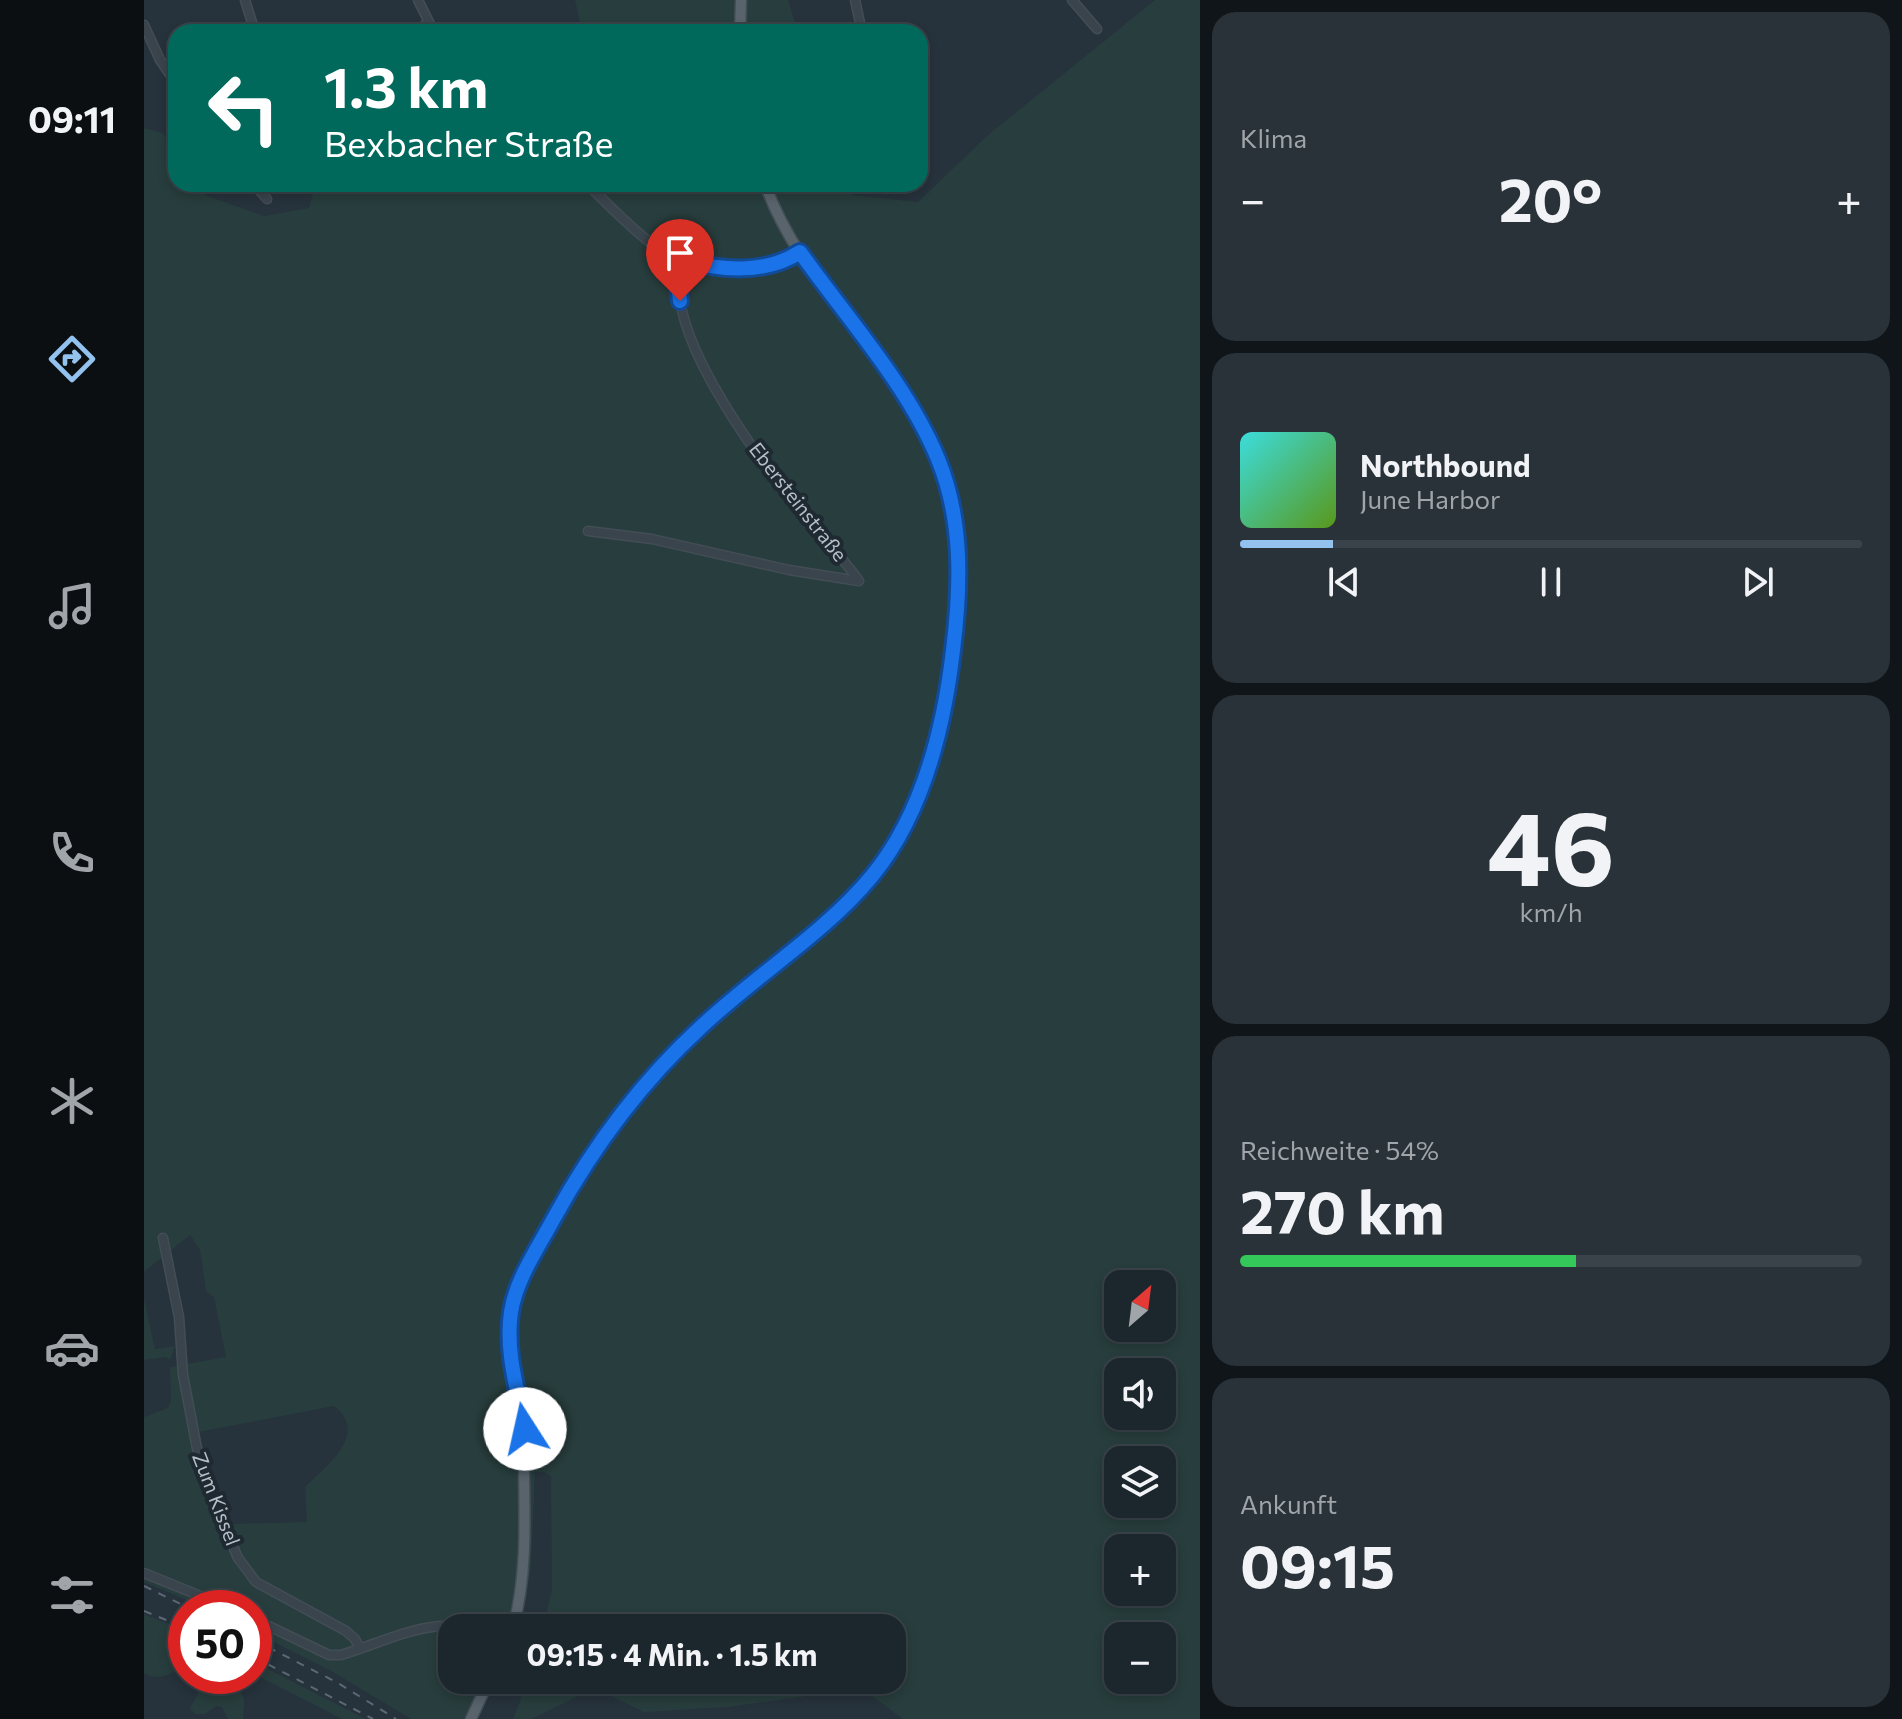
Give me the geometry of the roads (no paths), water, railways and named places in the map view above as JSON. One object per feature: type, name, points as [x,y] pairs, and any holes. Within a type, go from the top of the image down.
[{"type":"main road","points":[[740,24],[741,0]]},
{"type":"main road","points":[[516,1614],[524,1570],[525,1443],[510,1355],[511,1313],[521,1281],[565,1199],[606,1132],[651,1077],[701,1026],[831,917],[872,875],[907,821],[923,783],[940,725],[951,667],[959,587],[958,551],[948,489],[926,432],[900,390],[800,252],[781,222],[768,192]]},
{"type":"main road","points":[[471,1719],[483,1694]]},
{"type":"street","points":[[245,0],[252,24]]},
{"type":"street","points":[[418,0],[428,23]]},
{"type":"street","points":[[855,0],[860,24]]},
{"type":"street","points":[[1072,0],[1097,29]]},
{"type":"street","points":[[144,25],[168,72]]},
{"type":"street","points":[[261,192],[267,199]]},
{"type":"street","points":[[596,192],[654,246],[684,260],[728,269],[753,268],[788,260],[800,252]]},
{"type":"street","name":"Ebersteinstraße","points":[[589,531],[652,539],[789,570],[859,581],[807,518],[731,416],[708,376],[691,341],[680,301],[678,284],[684,260]]},
{"type":"street","name":"Zum Kissel","points":[[163,1238],[179,1317],[183,1375],[199,1459],[238,1558],[256,1582],[346,1631],[360,1649]]},
{"type":"street","points":[[144,1573],[186,1590]]},
{"type":"street","points":[[272,1628],[329,1655],[341,1655],[438,1625]]},
{"type":"railway","points":[[144,1586],[168,1598]]},
{"type":"railway","points":[[144,1611],[168,1621]]},
{"type":"railway","points":[[272,1649],[338,1683],[396,1719]]},
{"type":"railway","points":[[272,1666],[373,1719]]}]
